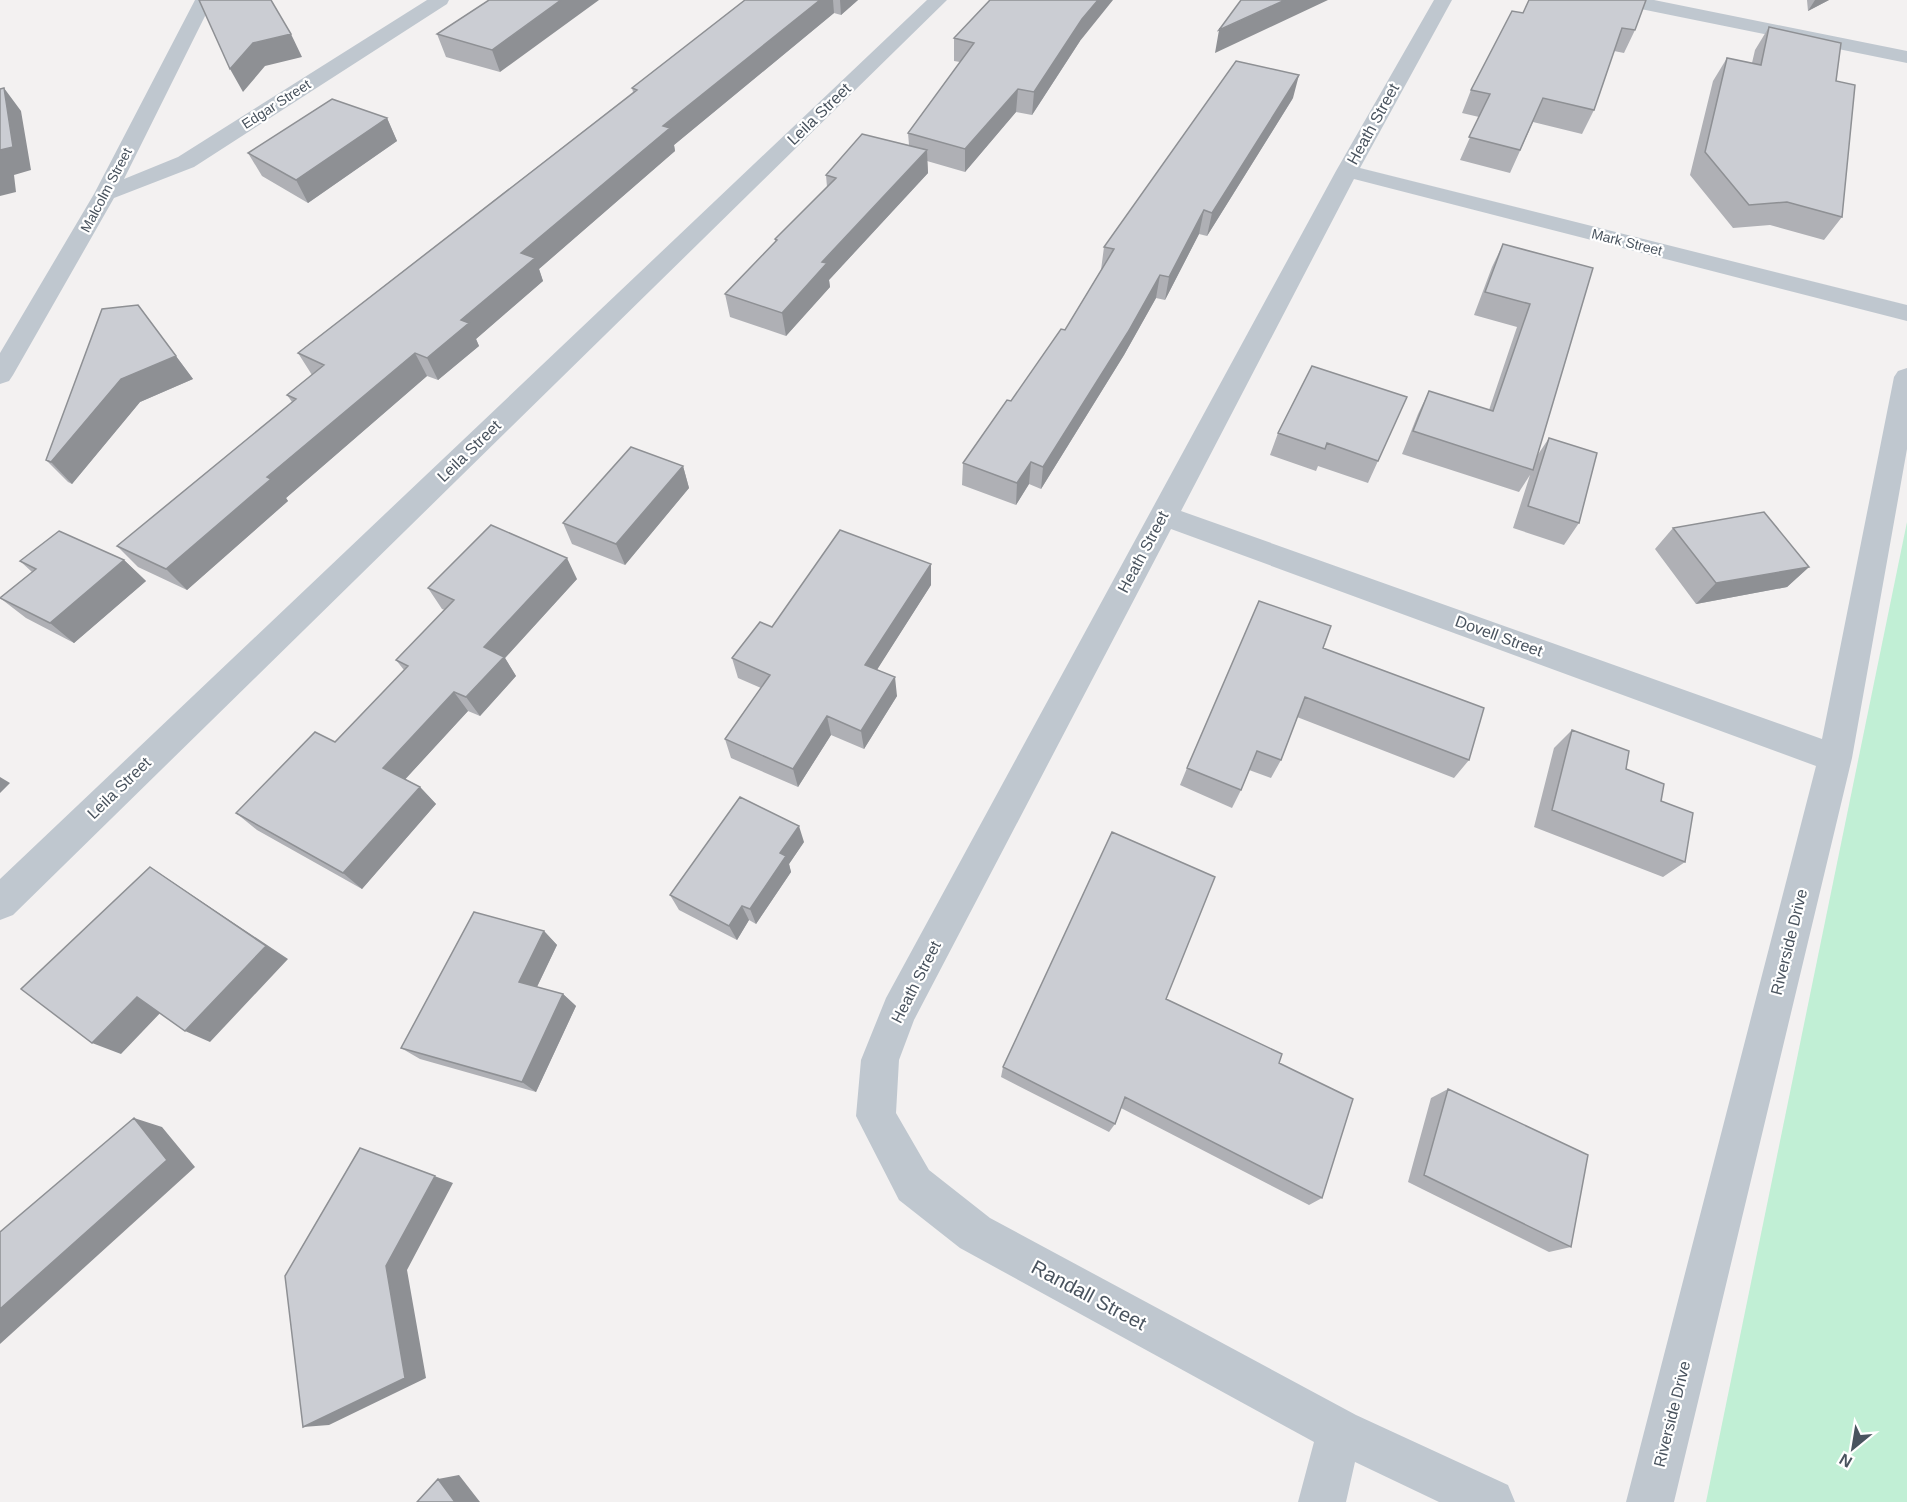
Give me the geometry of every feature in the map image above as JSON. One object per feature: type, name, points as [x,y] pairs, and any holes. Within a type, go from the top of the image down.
[{"type":"street","name":"Malcolm Street","points":[[0,375],[105,194],[204,0]]},
{"type":"street","name":"Edgar Street","points":[[105,194],[186,162],[440,0]]},
{"type":"street","name":"Leila Street","points":[[0,903],[938,0]]},
{"type":"street","name":"Heath Street","points":[[876,1116],[880,1060],[899,1011],[1347,171],[1443,0]]},
{"type":"street","points":[[1626,0],[1907,57]]},
{"type":"street","name":"Mark Street","points":[[1347,171],[1907,313]]},
{"type":"street","name":"Riverside Drive","points":[[1650,1502],[1835,758],[1907,377]]},
{"type":"street","name":"Dovell Street","points":[[1162,515],[1835,758]]},
{"type":"street","name":"Randall Street","points":[[876,1116],[914,1185],[975,1233],[1340,1431],[1491,1502]]},
{"type":"street","points":[[1322,1502],[1340,1431]]},
{"type":"green space","points":[[1907,522],[1907,1502],[1706,1502]]},
{"type":"building","points":[[199,0],[271,0],[291,34],[253,43],[230,69]]},
{"type":"building","points":[[489,0],[561,0],[492,50],[437,34]]},
{"type":"building","points":[[745,0],[820,0],[663,126],[670,128],[521,253],[535,258],[461,320],[469,323],[427,358],[415,353],[267,477],[271,479],[166,569],[117,546],[296,399],[287,395],[324,365],[298,353],[637,90],[632,88]]},
{"type":"building","points":[[990,0],[1098,0],[1082,19],[1034,92],[1018,89],[965,149],[908,133],[974,43],[954,38]]},
{"type":"building","points":[[1241,0],[1285,0],[1219,30]]},
{"type":"building","points":[[1529,0],[1646,0],[1635,30],[1622,28],[1594,110],[1543,98],[1520,150],[1469,137],[1490,94],[1471,90],[1512,11],[1523,13]]},
{"type":"building","points":[[1769,27],[1841,43],[1836,81],[1855,85],[1842,217],[1787,202],[1749,205],[1705,152],[1727,58],[1761,65]]},
{"type":"building","points":[[1236,61],[1299,75],[1212,213],[1204,210],[1169,277],[1160,275],[1128,332],[1043,467],[1031,462],[1017,483],[963,463],[1007,400],[1011,401],[1061,329],[1065,330],[1114,249],[1104,247]]},
{"type":"building","points":[[4,88],[13,147],[0,150],[0,89]]},
{"type":"building","points":[[332,99],[387,118],[296,180],[248,153]]},
{"type":"building","points":[[862,134],[927,150],[822,262],[827,263],[782,313],[725,294],[777,240],[775,239],[836,178],[826,175]]},
{"type":"building","points":[[1503,244],[1593,268],[1533,470],[1413,431],[1429,391],[1493,411],[1530,304],[1485,292]]},
{"type":"building","points":[[138,305],[176,356],[121,379],[51,462],[46,460],[102,309]]},
{"type":"building","points":[[1312,366],[1407,397],[1378,461],[1327,443],[1325,449],[1278,433]]},
{"type":"building","points":[[1549,438],[1597,453],[1579,523],[1528,506]]},
{"type":"building","points":[[631,447],[683,466],[616,544],[563,523]]},
{"type":"building","points":[[1764,512],[1809,567],[1716,583],[1673,528]]},
{"type":"building","points":[[491,525],[567,558],[484,647],[504,657],[466,697],[454,692],[383,768],[420,787],[343,873],[236,813],[315,732],[335,742],[408,666],[396,660],[454,600],[428,588]]},
{"type":"building","points":[[840,530],[931,564],[865,665],[895,677],[861,731],[827,716],[793,769],[725,739],[770,675],[732,658],[760,622],[772,627]]},
{"type":"building","points":[[59,531],[124,560],[50,623],[0,598],[36,569],[20,561]]},
{"type":"building","points":[[1259,601],[1331,626],[1323,648],[1484,708],[1469,760],[1305,697],[1281,760],[1257,751],[1241,790],[1187,768]]},
{"type":"building","points":[[1572,730],[1629,751],[1626,769],[1664,784],[1661,801],[1693,813],[1685,862],[1552,810]]},
{"type":"building","points":[[740,797],[799,826],[780,853],[786,856],[750,909],[742,906],[729,926],[670,895]]},
{"type":"building","points":[[1112,832],[1215,877],[1166,999],[1282,1054],[1279,1063],[1353,1099],[1322,1198],[1125,1097],[1115,1124],[1003,1067]]},
{"type":"building","points":[[150,867],[266,946],[185,1031],[137,997],[92,1043],[21,989]]},
{"type":"building","points":[[474,912],[544,931],[519,982],[563,994],[522,1082],[401,1048]]},
{"type":"building","points":[[1448,1089],[1588,1155],[1571,1247],[1424,1175]]},
{"type":"building","points":[[134,1118],[167,1160],[0,1309],[0,1232]]},
{"type":"building","points":[[360,1148],[435,1176],[386,1266],[405,1378],[303,1427],[285,1276]]},
{"type":"building","points":[[438,1479],[455,1502],[417,1502]]}]
